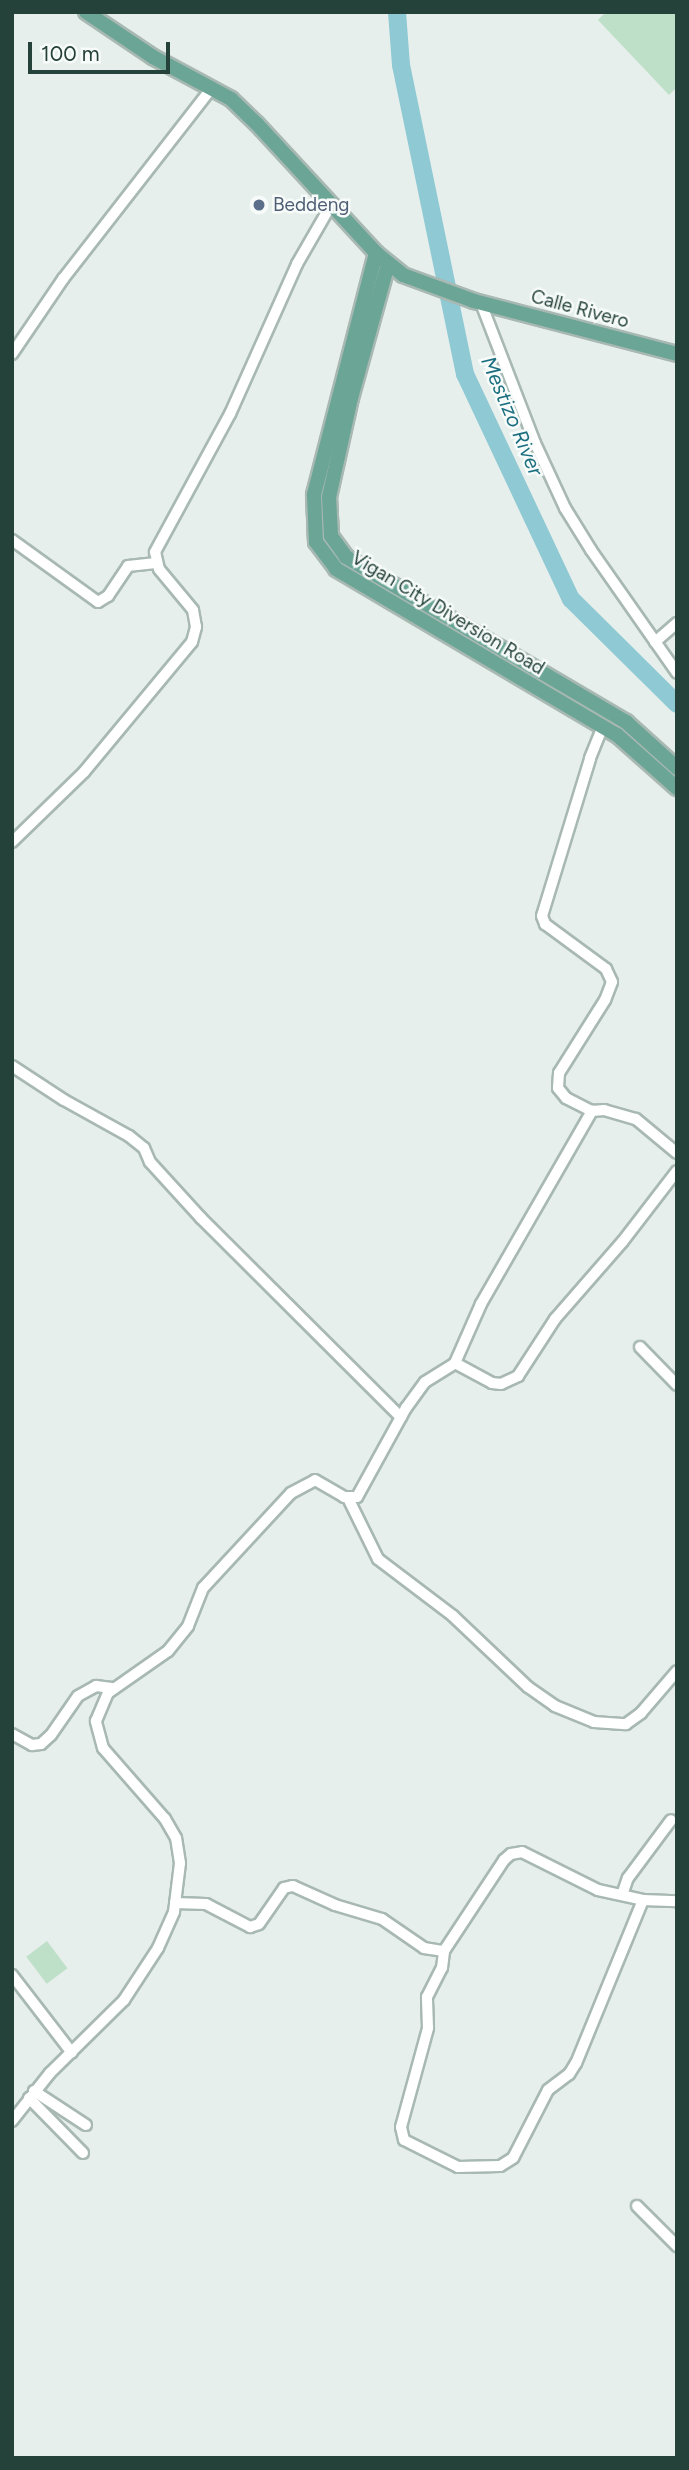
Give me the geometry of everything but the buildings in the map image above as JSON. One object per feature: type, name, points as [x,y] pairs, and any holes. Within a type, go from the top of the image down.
[{"type":"main road","name":"Calle Rivero","points":[[86,12],[153,57],[246,112],[372,248],[405,276],[478,302],[677,354]]},
{"type":"main road","name":"Vigan City Diversion Road","points":[[372,248],[372,292],[329,497],[331,536],[346,557],[626,722],[677,768]]},
{"type":"main road","name":"Vigan City Diversion Road","points":[[388,264],[372,292],[314,495],[316,542],[336,569],[603,726],[677,789]]},
{"type":"main road","points":[[372,292],[405,276]]},
{"type":"main road","points":[[456,641],[464,628]]},
{"type":"street","points":[[12,354],[63,278],[211,89]]},
{"type":"street","points":[[12,842],[84,772],[192,642],[196,627],[193,610],[156,563],[158,546],[230,414],[297,264],[331,205]]},
{"type":"street","points":[[478,302],[535,443],[565,508],[677,673]]},
{"type":"street","points":[[12,540],[98,602],[108,596],[128,566],[156,563]]},
{"type":"street","points":[[655,642],[677,623]]},
{"type":"street","points":[[603,726],[590,759],[542,916],[545,924],[606,970],[611,977],[610,989],[559,1073],[558,1088],[561,1094],[592,1111],[604,1110],[636,1119],[677,1153]]},
{"type":"street","points":[[12,1066],[64,1100],[129,1136],[144,1148],[150,1162],[201,1218],[401,1417]]},
{"type":"street","points":[[348,1498],[359,1494],[401,1417],[425,1382],[455,1363],[481,1304],[543,1202],[592,1111]]},
{"type":"street","points":[[455,1363],[492,1383],[501,1384],[518,1376],[555,1319],[623,1241],[677,1171]]},
{"type":"street","points":[[640,1347],[677,1385]]},
{"type":"street","points":[[12,2121],[31,2095],[124,2000],[158,1948],[175,1903],[181,1857],[176,1838],[165,1819],[114,1762],[98,1739],[98,1714],[112,1688],[149,1667],[168,1651],[188,1626],[203,1588],[290,1493],[315,1480],[348,1498],[377,1559],[453,1616],[528,1687],[555,1706],[594,1722],[626,1724],[641,1713],[677,1671]]},
{"type":"street","points":[[12,1734],[32,1745],[41,1744],[78,1696],[98,1685],[112,1688]]},
{"type":"street","points":[[622,1895],[628,1878],[671,1820]]},
{"type":"street","points":[[643,1899],[576,2063],[569,2074],[548,2090],[518,2151],[509,2162],[500,2166],[458,2167],[408,2144],[401,2136],[401,2127],[428,2031],[425,2002],[442,1968],[444,1951],[497,1868],[516,1852],[529,1855],[598,1890],[643,1899],[677,1901]]},
{"type":"street","points":[[175,1903],[206,1904],[250,1927],[259,1924],[284,1888],[293,1886],[335,1905],[382,1919],[424,1948],[444,1951]]},
{"type":"street","points":[[12,1975],[72,2053]]},
{"type":"street","points":[[31,2095],[86,2125]]},
{"type":"street","points":[[31,2095],[83,2153]]},
{"type":"street","points":[[637,2206],[677,2246]]},
{"type":"green space","points":[[606,12],[677,12],[677,87],[669,95],[598,20]]},
{"type":"green space","points":[[47,1941],[67,1968],[47,1984],[26,1957]]},
{"type":"waterway","name":"Mestizo River","points":[[397,12],[401,65],[465,374],[571,599],[677,704]]},
{"type":"place","name":"Beddeng","points":[[259,205]]}]
